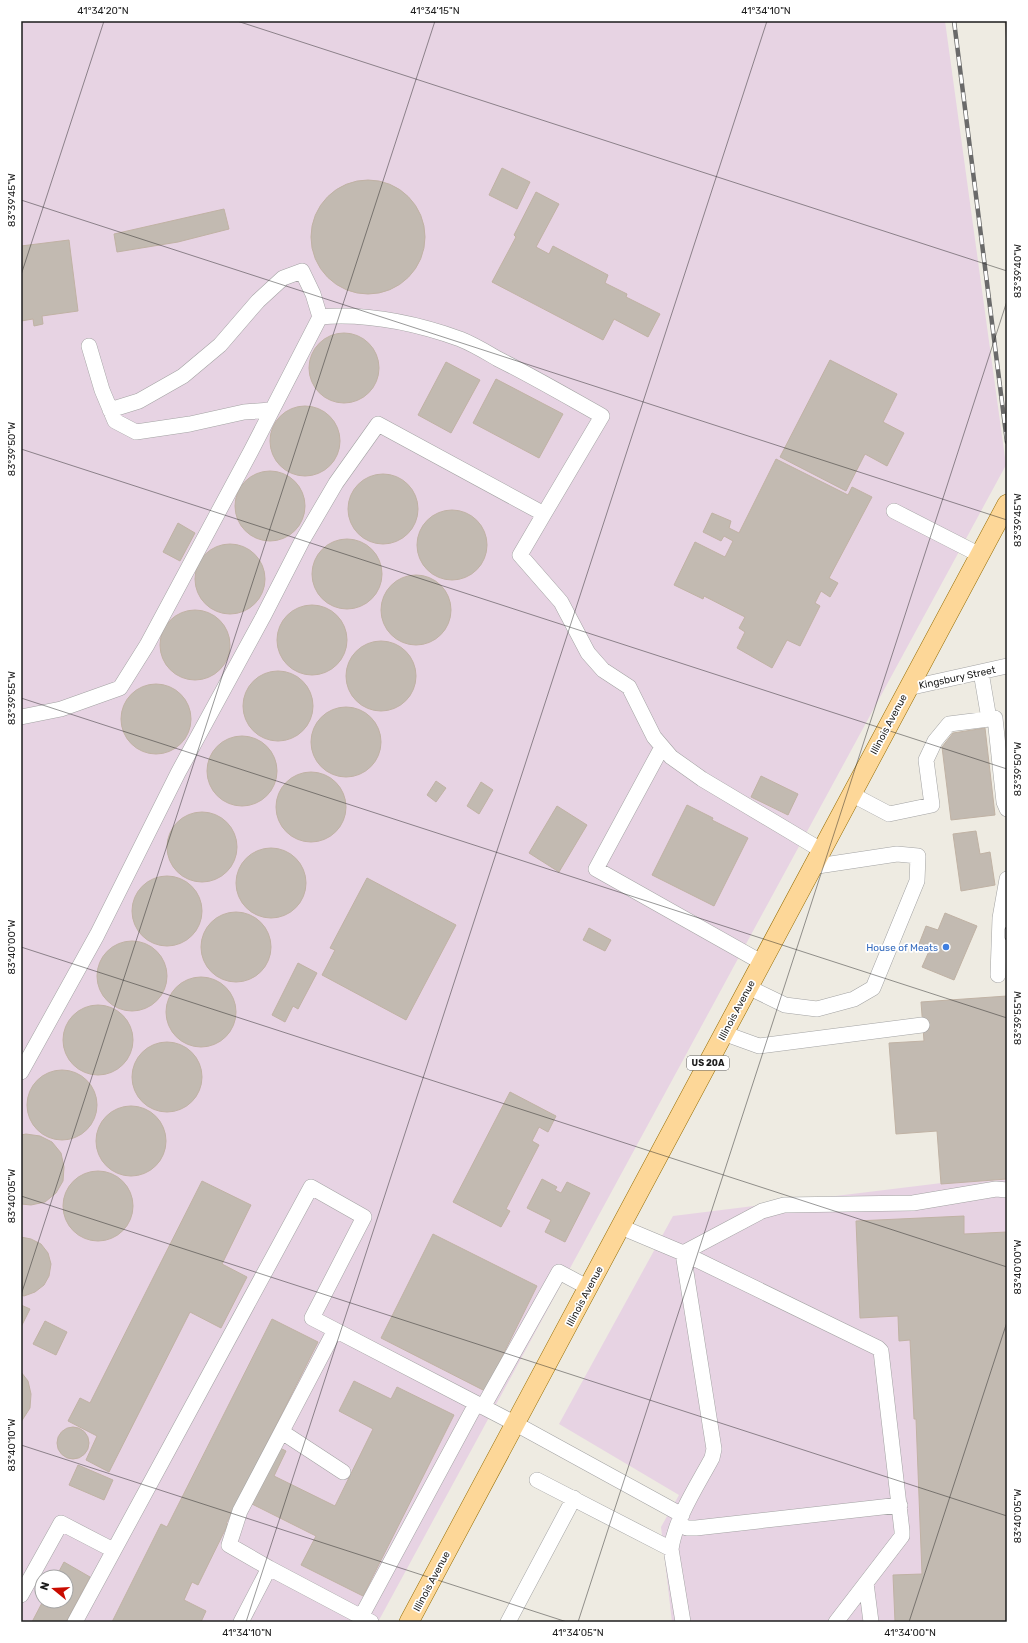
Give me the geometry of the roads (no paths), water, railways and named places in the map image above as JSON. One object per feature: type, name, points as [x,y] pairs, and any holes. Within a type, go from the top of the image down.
[{"type":"main road","name":"Illinois Avenue","points":[[409,1622],[589,1288],[811,867],[1007,504]]},
{"type":"street","points":[[21,717],[61,710],[120,688],[147,646],[251,451],[320,317],[313,294],[302,271],[283,278],[258,301],[220,345],[183,376],[139,401],[110,410]]},
{"type":"street","points":[[320,317],[341,315],[372,317],[421,327],[461,340],[527,374],[602,416],[520,555],[561,602],[588,653],[603,670],[629,687],[651,731],[662,747],[679,764],[702,780],[821,850]]},
{"type":"street","points":[[89,346],[102,390],[115,421],[136,432],[190,424],[244,412],[271,410]]},
{"type":"street","points":[[21,1072],[97,935],[178,774],[263,618],[302,541],[336,483],[378,424],[544,514]]},
{"type":"street","points":[[894,511],[980,555]]},
{"type":"street","name":"Kingsbury Street","points":[[908,688],[1007,666]]},
{"type":"street","points":[[981,672],[989,719]]},
{"type":"street","points":[[851,794],[889,814],[932,805],[926,760],[935,741],[949,724],[994,718],[1004,802],[1007,810]]},
{"type":"street","points":[[662,747],[596,869],[761,962]]},
{"type":"street","points":[[748,987],[785,1005],[816,1008],[854,999],[873,988],[917,881],[918,856],[897,854],[811,867]]},
{"type":"street","points":[[998,975],[1000,918],[1007,879]]},
{"type":"street","points":[[723,1033],[759,1046],[922,1025]]},
{"type":"street","points":[[75,1622],[311,1187],[364,1217],[312,1318],[516,1424],[681,1519],[687,1528],[900,1505]]},
{"type":"street","points":[[683,1253],[762,1211],[784,1205],[913,1203],[996,1189],[1007,1190]]},
{"type":"street","points":[[621,1227],[683,1253],[878,1348],[881,1351],[900,1505],[902,1536],[836,1622]]},
{"type":"street","points":[[682,1622],[671,1549],[681,1519],[712,1458],[714,1449],[683,1253]]},
{"type":"street","points":[[335,1330],[240,1511],[228,1545],[366,1619],[480,1405],[559,1272],[589,1288]]},
{"type":"street","points":[[282,1432],[343,1472]]},
{"type":"street","points":[[537,1480],[671,1549]]},
{"type":"street","points":[[508,1622],[574,1498]]},
{"type":"street","points":[[21,1595],[61,1523],[113,1550]]},
{"type":"street","points":[[241,1622],[269,1568]]},
{"type":"street","points":[[866,1582],[871,1622]]},
{"type":"railway","points":[[954,21],[1007,442]]},
{"type":"railway","points":[[1007,929],[1007,938]]},
{"type":"place","name":"House of Meats","points":[[946,947]]}]
